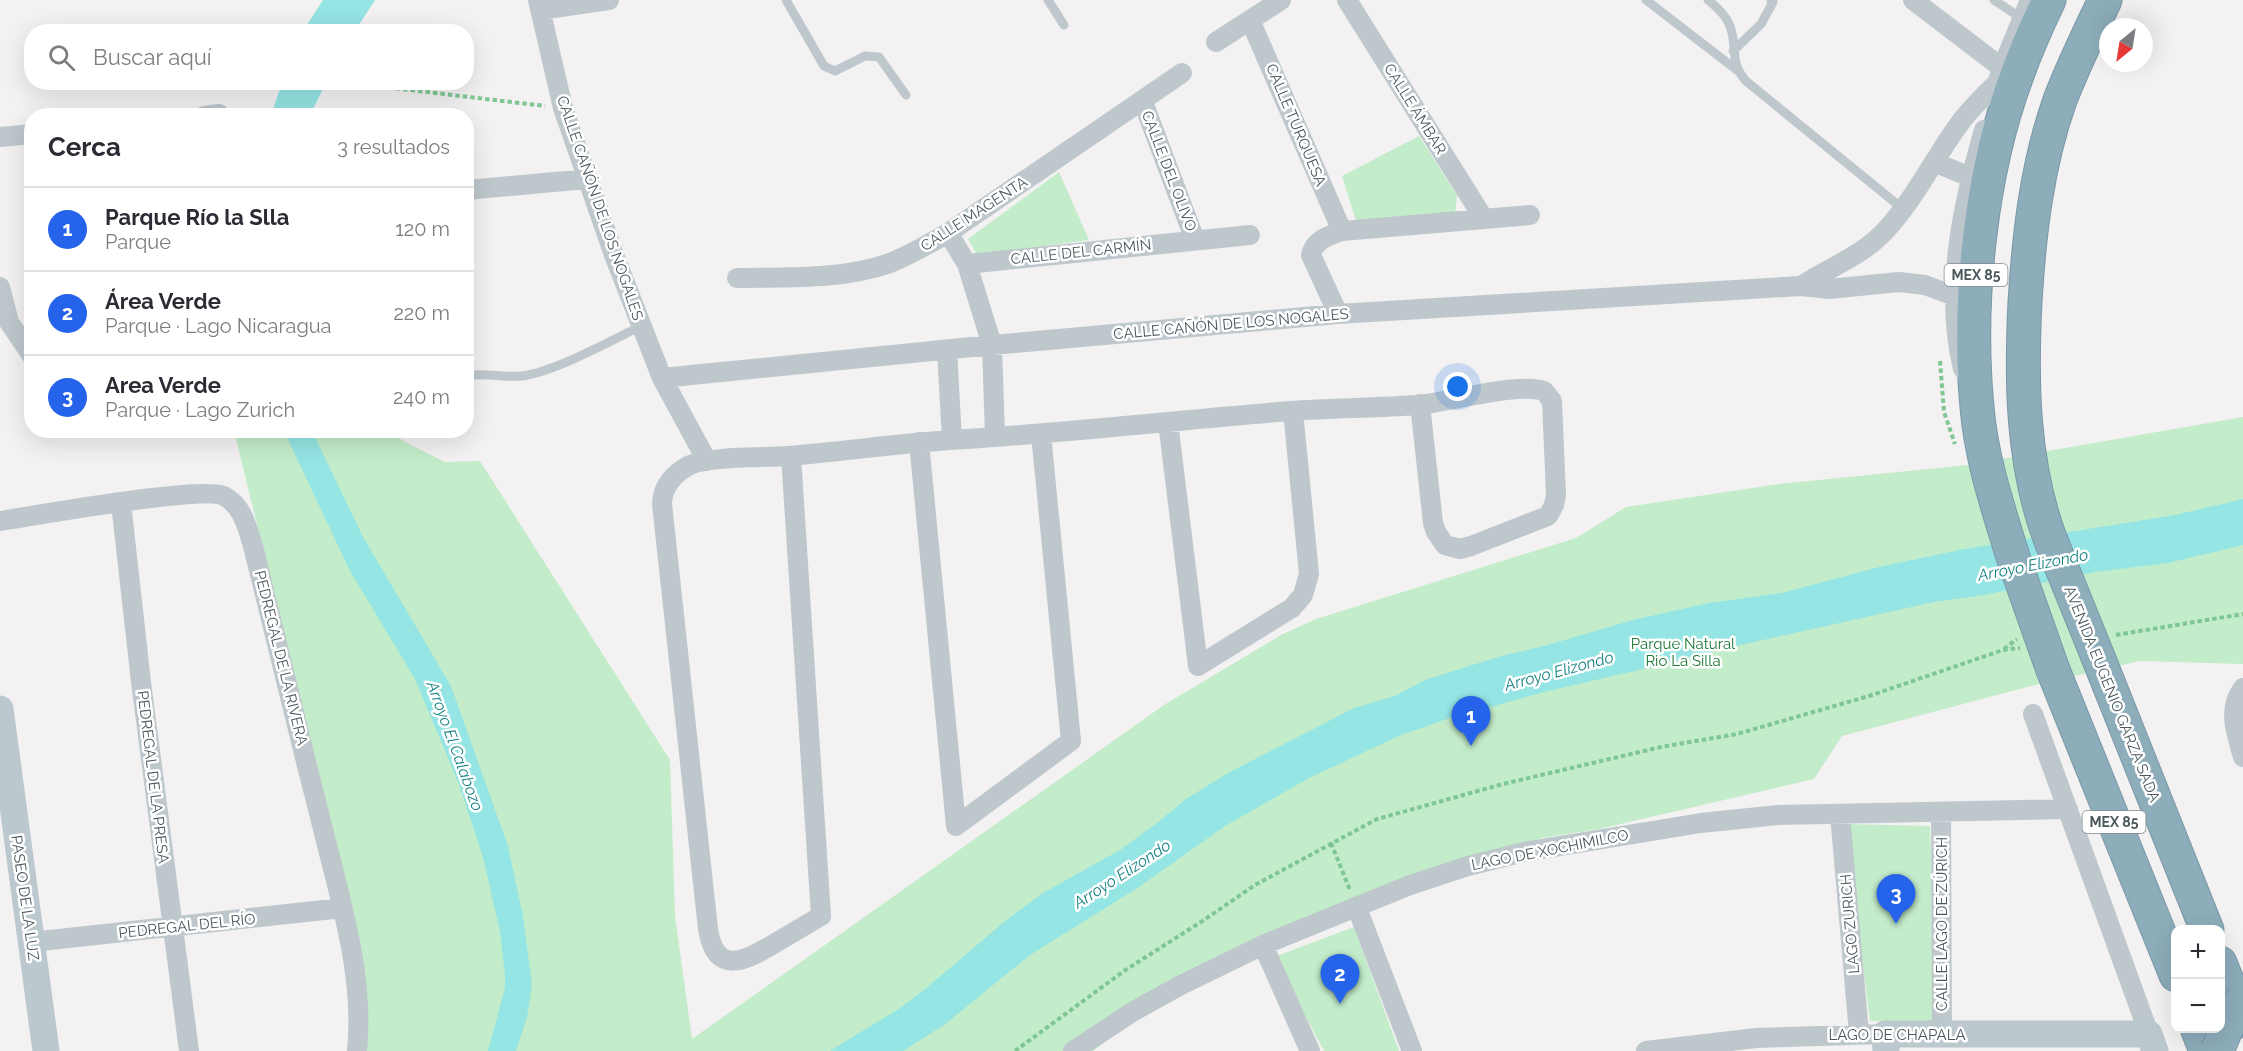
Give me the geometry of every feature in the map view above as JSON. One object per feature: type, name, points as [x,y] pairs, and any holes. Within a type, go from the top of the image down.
[{"type":"highway","name":"MEX 85","points":[[2049,0],[2016,77],[1992,167],[1979,248],[1974,301],[1977,408],[1989,478],[2013,557],[2053,670],[2171,965]]},
{"type":"highway","name":"AVENIDA EUGENIO GARZA SADA","points":[[2105,0],[2060,101],[2043,161],[2032,219],[2027,260],[2022,361],[2025,423],[2040,512],[2205,925]]},
{"type":"highway","points":[[2225,976],[2243,1021]]},
{"type":"highway","points":[[2217,1051],[2233,1013],[2243,998]]},
{"type":"highway","points":[[2199,1033],[2206,1051]]},
{"type":"street","points":[[539,5],[609,0]]},
{"type":"street","points":[[1216,42],[1281,0]]},
{"type":"street","name":"CALLE ÁMBAR","points":[[1347,0],[1484,219]]},
{"type":"street","points":[[1913,0],[2000,75]]},
{"type":"street","points":[[1977,408],[1959,355],[1955,326],[1954,296],[1959,237],[1970,177],[2000,75],[2030,0]]},
{"type":"street","name":"CALLE CAÑÓN DE LOS NOGALES","points":[[539,5],[563,108],[641,326],[662,378],[707,461]]},
{"type":"street","name":"CALLE TURQUESA","points":[[1250,20],[1341,231]]},
{"type":"street","name":"CALLE MAGENTA","points":[[737,278],[815,276],[864,270],[909,255],[948,233],[1143,102],[1182,73]]},
{"type":"street","name":"CALLE CAÑÓN DE LOS NOGALES","points":[[1801,286],[1864,249],[1883,233],[1903,209],[1973,107],[2000,75]]},
{"type":"street","name":"CALLE DEL OLIVO","points":[[1143,102],[1195,240]]},
{"type":"street","points":[[0,137],[24,135]]},
{"type":"street","points":[[1934,162],[1970,177]]},
{"type":"street","points":[[474,189],[587,179]]},
{"type":"street","points":[[1338,314],[1311,255],[1312,249],[1321,240],[1341,231],[1530,215]]},
{"type":"street","points":[[948,233],[967,264],[992,345],[994,437]]},
{"type":"street","name":"CALLE DEL CARMÍN","points":[[967,264],[1250,235]]},
{"type":"street","name":"CALLE CAÑÓN DE LOS NOGALES","points":[[662,378],[1338,314],[1801,286],[1829,289],[1899,282],[1925,285],[1954,296]]},
{"type":"street","points":[[0,287],[9,322],[24,344]]},
{"type":"street","points":[[947,350],[952,440]]},
{"type":"street","points":[[791,456],[821,916],[758,953],[736,961],[729,961],[714,952],[709,937],[662,504],[664,490],[672,478],[692,464],[707,461],[791,456],[919,442],[1041,434],[1293,411],[1420,404],[1525,388],[1544,391],[1552,400],[1556,495],[1548,516],[1471,546],[1460,549],[1445,545],[1433,523],[1420,404]]},
{"type":"street","points":[[1168,422],[1198,666],[1292,608],[1303,595],[1307,585],[1309,558],[1293,411]]},
{"type":"street","points":[[919,442],[956,826],[1071,741],[1041,434]]},
{"type":"street","name":"PEDREGAL DE LA RIVERA","points":[[0,521],[180,494],[222,494],[236,505],[244,517],[253,546],[342,908],[355,970],[360,1017],[357,1051]]},
{"type":"street","name":"PEDREGAL DE LA PRESA","points":[[122,503],[141,682],[189,1051]]},
{"type":"street","points":[[2243,688],[2236,698],[2233,720],[2243,756]]},
{"type":"street","name":"PASEO DE LA LUZ","points":[[0,709],[46,1051]]},
{"type":"street","points":[[2032,714],[2152,1042]]},
{"type":"street","name":"LAGO DE XOCHIMILCO","points":[[1073,1051],[1134,1011],[1263,945],[1441,874],[1524,852],[1701,823],[1778,815],[2068,809]]},
{"type":"street","name":"CALLE LAGO DE ZÚRICH","points":[[1941,812],[1942,1035]]},
{"type":"street","name":"LAGO ZURICH","points":[[1840,814],[1891,1041]]},
{"type":"street","name":"PEDREGAL DEL RÍO","points":[[32,942],[342,908]]},
{"type":"street","points":[[1357,908],[1412,1051]]},
{"type":"street","points":[[1263,945],[1310,1051]]},
{"type":"street","name":"LAGO DE CHAPALA","points":[[1646,1051],[1756,1038],[1891,1041],[1942,1035],[2152,1042]]},
{"type":"lane","points":[[786,0],[824,66],[835,71],[865,56],[879,57],[906,95]]},
{"type":"lane","points":[[1048,0],[1064,25]]},
{"type":"lane","points":[[1646,0],[1738,71],[1746,81],[1903,209]]},
{"type":"lane","points":[[1708,0],[1721,11],[1730,24],[1738,71]]},
{"type":"lane","points":[[1733,51],[1761,24],[1773,2],[1771,0]]},
{"type":"lane","points":[[1994,0],[2021,18]]},
{"type":"lane","points":[[474,375],[522,376],[544,371],[641,326]]},
{"type":"path","points":[[410,90],[563,108]]},
{"type":"path","points":[[2128,633],[2243,614]]},
{"type":"path","points":[[1015,1051],[1124,971],[1255,885],[1377,819],[1503,784],[1660,747],[1737,734],[1869,696],[2003,650]]},
{"type":"path","points":[[1331,843],[1357,908]]},
{"type":"green space","points":[[1419,136],[1457,195],[1455,215],[1356,221],[1342,176]]},
{"type":"green space","points":[[1059,172],[1089,240],[977,255],[968,239]]},
{"type":"green space","name":"Parque Natural Rio La Silla","points":[[2243,417],[2243,664],[2140,661],[2039,684],[1842,736],[1814,779],[1599,829],[1542,838],[1410,885],[1181,985],[1093,1051],[363,1051],[314,756],[236,438],[399,438],[445,462],[480,461],[670,760],[675,916],[692,1039],[1164,705],[1283,634],[1316,619],[1576,538],[1626,507],[1779,484],[1968,465]]},
{"type":"green space","points":[[1845,824],[1930,826],[1937,1022],[1870,1021]]},
{"type":"green space","points":[[1354,927],[1399,1051],[1324,1051],[1274,957]]},
{"type":"water","points":[[323,0],[375,0],[360,24],[308,24]]},
{"type":"water","points":[[279,90],[322,90],[314,108],[273,108]]},
{"type":"water","name":"Arroyo El Calabozo","points":[[287,438],[315,438],[363,537],[451,686],[508,846],[523,916],[532,985],[527,1017],[516,1051],[488,1051],[505,988],[505,976],[500,932],[485,865],[458,782],[415,679],[350,571]]},
{"type":"water","name":"Arroyo Elizondo","points":[[2243,499],[2243,545],[2168,563],[2095,572],[1984,595],[1934,602],[1700,654],[1544,692],[1447,719],[1401,735],[1311,777],[1225,826],[1139,887],[1030,955],[944,1025],[903,1051],[830,1051],[900,1008],[1004,922],[1043,893],[1120,850],[1186,799],[1228,773],[1354,708],[1395,696],[1425,680],[1501,656],[1633,620],[1709,603],[1782,593],[1879,567],[1964,549],[2175,515]]},
{"type":"place","name":"Parque Río la Slla","points":[[1471,746]]},
{"type":"place","name":"Area Verde","points":[[1896,924]]},
{"type":"place","name":"Área Verde","points":[[1340,1004]]}]
